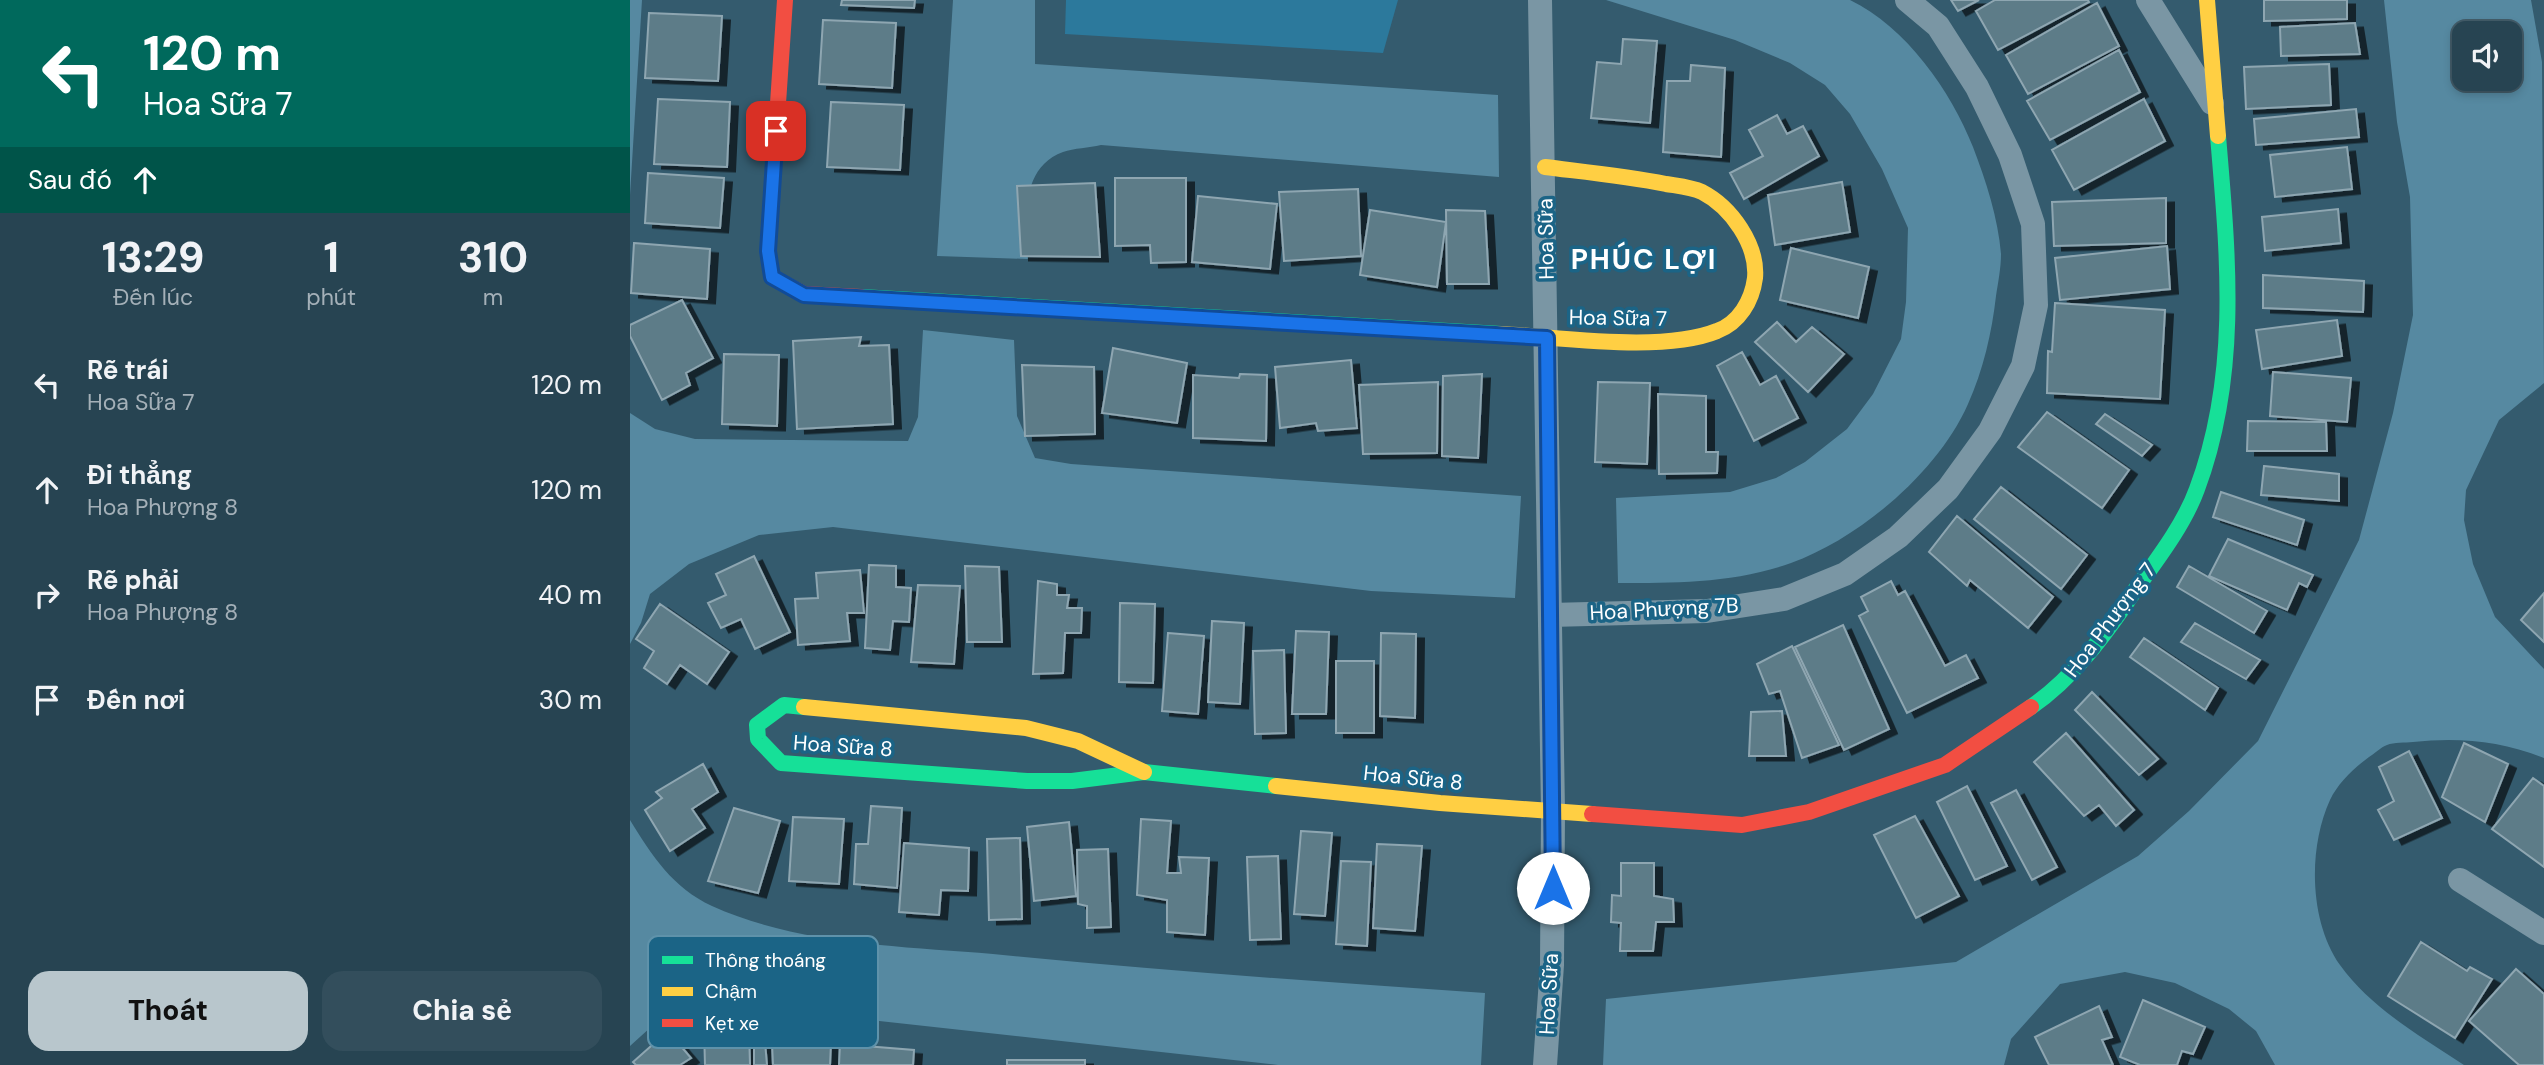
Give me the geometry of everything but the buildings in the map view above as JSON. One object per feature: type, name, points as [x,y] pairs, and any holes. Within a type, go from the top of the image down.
[{"type":"street","name":"Hoa Sữa 7","points":[[785,0],[768,251],[772,277],[804,295],[1547,338],[1681,340],[1727,327],[1745,306],[1756,280],[1749,238],[1731,212],[1701,191],[1633,177],[1545,167]]},
{"type":"street","name":"Hoa Sữa","points":[[1541,0],[1553,812],[1552,965],[1545,1065]]},
{"type":"street","name":"Hoa Phượng 7B","points":[[1550,615],[1707,611],[1784,599],[1845,574],[1898,537],[1948,489],[1990,431],[2023,366],[2036,305],[2033,224],[2010,155],[1977,87],[1938,26],[1907,0]]},
{"type":"street","name":"Hoa Phượng 7","points":[[2148,0],[2217,111]]},
{"type":"street","name":"Hoa Phượng 7","points":[[1553,812],[1742,825],[1809,812],[1945,765],[2056,690],[2113,623],[2159,556],[2197,490],[2224,389],[2229,296],[2207,0]]},
{"type":"street","name":"Hoa Sữa 8","points":[[1144,772],[1077,741],[1026,728],[784,705],[763,715],[757,725],[756,738],[761,747],[781,763],[1027,781],[1072,781],[1144,772],[1553,812]]},
{"type":"street","points":[[2460,880],[2544,933]]},
{"type":"shaded area","points":[[630,0],[642,0],[630,195]]},
{"type":"shaded area","points":[[953,0],[1035,0],[1035,64],[1498,95],[1499,177],[1101,145],[1063,152],[1039,170],[1028,198],[1028,259],[937,256]]},
{"type":"shaded area","points":[[1066,0],[1398,0],[1383,53],[1065,34]]},
{"type":"shaded area","points":[[1606,0],[1850,0],[1890,26],[1939,83],[1964,126],[1991,200],[2001,254],[1994,310],[1978,378],[1955,429],[1917,478],[1869,520],[1817,552],[1770,570],[1706,581],[1618,583],[1616,498],[1730,492],[1776,478],[1805,462],[1847,429],[1873,394],[1901,339],[1906,302],[1908,228],[1882,169],[1850,114],[1825,85],[1790,63],[1735,40]]},
{"type":"shaded area","points":[[2384,0],[2531,0],[2542,62],[2544,383],[2499,420],[2466,490],[2464,520],[2473,564],[2495,617],[2544,669],[2544,758],[2496,744],[2463,740],[2396,743],[2385,746],[2352,771],[2333,794],[2323,819],[2315,862],[2317,906],[2322,927],[2340,965],[2381,1008],[2464,1065],[2275,1065],[2256,1031],[2229,1009],[2175,983],[2125,972],[2060,984],[2011,1039],[2004,1065],[1603,1065],[1606,999],[1956,962],[2138,856],[2189,811],[2258,741],[2359,540],[2393,413],[2413,315],[2410,197],[2397,122]]},
{"type":"shaded area","points":[[923,330],[1014,340],[1017,416],[1035,458],[1071,464],[1521,496],[1515,598],[1371,591],[833,527],[759,535],[689,564],[650,594],[641,623],[630,644],[630,413],[655,429],[695,439],[908,441],[918,417]]},
{"type":"shaded area","points":[[630,820],[665,870],[698,899],[745,919],[814,936],[648,936],[648,1030],[630,1046]]},
{"type":"shaded area","points":[[878,945],[1485,993],[1481,1065],[1278,1065],[878,1021]]},
{"type":"traffic: fast","points":[[2031,707],[2061,683],[2099,640],[2169,542],[2197,489],[2211,446],[2225,358],[2227,270],[2218,136]]},
{"type":"traffic: fast","points":[[861,297],[1501,334]]},
{"type":"traffic: fast","points":[[804,707],[784,705],[757,725],[758,739],[781,763],[1027,781],[1072,781],[1144,772],[1276,786]]},
{"type":"traffic: slow","points":[[2207,0],[2218,136]]},
{"type":"traffic: slow","points":[[1501,334],[1611,342],[1695,338],[1732,323],[1743,310],[1753,287],[1755,265],[1747,240],[1723,207],[1702,192],[1636,179],[1545,167]]},
{"type":"traffic: slow","points":[[804,707],[1026,728],[1078,741],[1144,772]]},
{"type":"traffic: slow","points":[[1276,786],[1440,803],[1592,814]]},
{"type":"traffic: jam","points":[[785,0],[768,251],[772,277],[804,294],[861,297]]},
{"type":"traffic: jam","points":[[1592,814],[1742,825],[1809,812],[1945,765],[2031,707]]},
{"type":"district","name":"PHÚC LỢI","points":[[1644,259]]},
{"type":"route","points":[[776,131],[768,251],[772,277],[804,295],[1547,338],[1553,888]]}]
